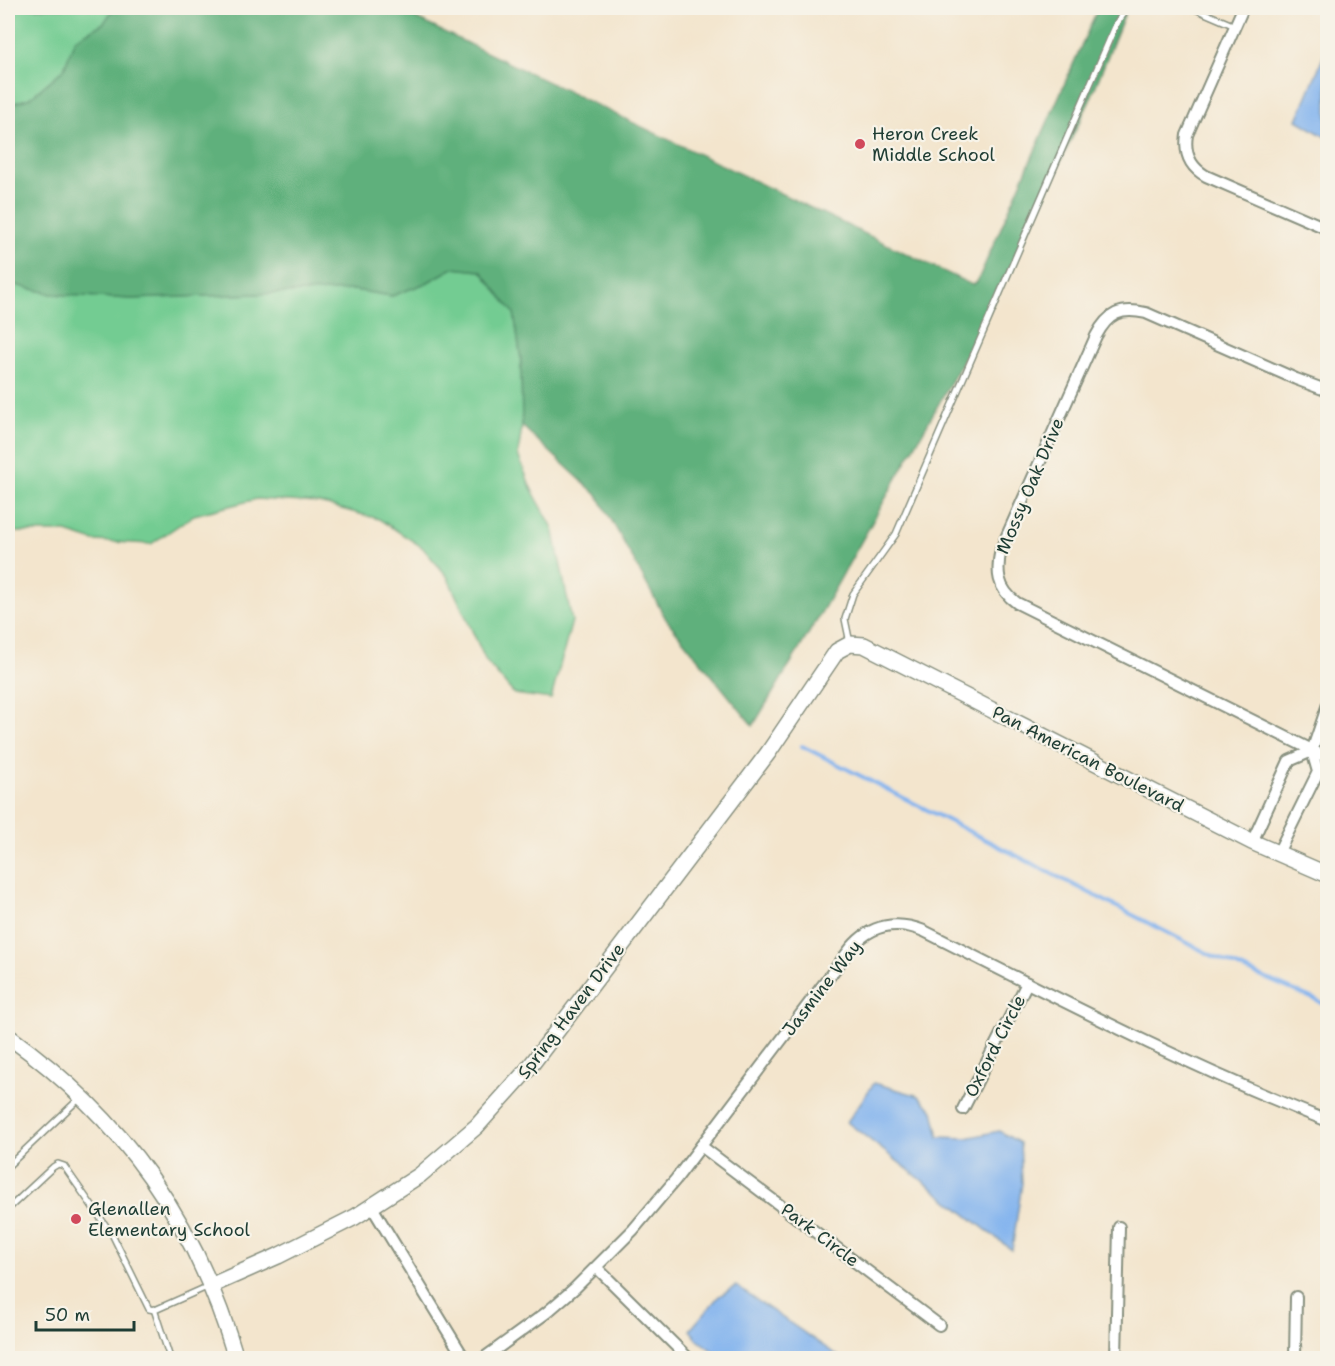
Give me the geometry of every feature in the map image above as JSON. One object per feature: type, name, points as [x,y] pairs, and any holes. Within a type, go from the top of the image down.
[{"type":"street","points":[[1243,8],[1187,135],[1186,148],[1190,162],[1194,168],[1206,176],[1328,229]]},
{"type":"street","name":"Mossy Oak Drive","points":[[1328,391],[1146,313],[1128,310],[1111,316],[1104,322],[1096,336],[1001,549],[998,572],[1004,591],[1017,603],[1328,758]]},
{"type":"street","name":"Pan American Boulevard","points":[[850,644],[864,645],[1252,842],[1328,875]]},
{"type":"street","name":"Spring Haven Drive","points":[[210,1286],[287,1251],[372,1207],[420,1175],[449,1151],[503,1099],[528,1070],[768,753],[831,658],[842,647],[850,644]]},
{"type":"street","points":[[1278,853],[1318,772],[1311,751],[1328,704]]},
{"type":"street","points":[[1252,842],[1289,761],[1311,751]]},
{"type":"street","name":"Jasmine Way","points":[[484,1359],[546,1313],[597,1268],[656,1205],[851,948],[874,929],[892,925],[912,926],[1166,1052],[1328,1121]]},
{"type":"street","name":"Oxford Circle","points":[[963,1109],[1027,983]]},
{"type":"street","points":[[8,1036],[37,1057],[81,1096],[119,1136],[155,1182],[179,1220],[210,1286],[236,1359]]},
{"type":"street","name":"Park Circle","points":[[701,1146],[939,1324]]},
{"type":"street","points":[[372,1207],[464,1359]]},
{"type":"street","points":[[1116,1359],[1119,1227]]},
{"type":"street","points":[[597,1268],[688,1359]]},
{"type":"street","points":[[1295,1359],[1296,1297]]},
{"type":"lane","points":[[850,644],[844,619],[853,594],[896,534],[1117,22],[1127,8]]},
{"type":"lane","points":[[1193,8],[1235,26]]},
{"type":"lane","points":[[8,1166],[81,1096]]},
{"type":"lane","points":[[8,1209],[53,1167],[58,1164],[64,1166],[113,1236],[149,1309],[210,1286]]},
{"type":"lane","points":[[153,1309],[170,1359]]},
{"type":"green space","points":[[8,8],[114,8],[104,23],[75,39],[64,69],[30,98],[8,105]]},
{"type":"green space","points":[[114,8],[394,8],[972,285],[977,282],[1098,8],[1127,8],[1090,100],[978,334],[825,606],[753,726],[666,619],[598,496],[522,426],[521,359],[514,313],[481,271],[453,268],[426,283],[392,296],[354,290],[131,299],[52,294],[8,283],[8,105],[30,98],[64,69],[75,39],[104,23]]},
{"type":"green space","points":[[453,268],[481,271],[514,312],[521,359],[522,426],[518,455],[531,488],[553,528],[572,621],[551,699],[514,694],[486,661],[447,576],[422,547],[379,519],[319,503],[257,499],[194,515],[151,544],[94,541],[66,532],[8,532],[8,283],[52,294],[131,299],[354,290],[392,296],[426,283]]},
{"type":"water","points":[[1327,48],[1327,138],[1297,120]]},
{"type":"water","points":[[874,1083],[919,1096],[933,1111],[939,1137],[967,1138],[999,1131],[1020,1143],[1022,1183],[1012,1250],[847,1122]]},
{"type":"water","points":[[736,1286],[841,1358],[722,1358],[698,1340],[690,1330],[719,1296]]},
{"type":"waterway","points":[[802,746],[1215,957],[1328,1005]]},
{"type":"place","name":"Heron Creek Middle School","points":[[860,144]]},
{"type":"place","name":"Glenallen Elementary School","points":[[76,1219]]}]
